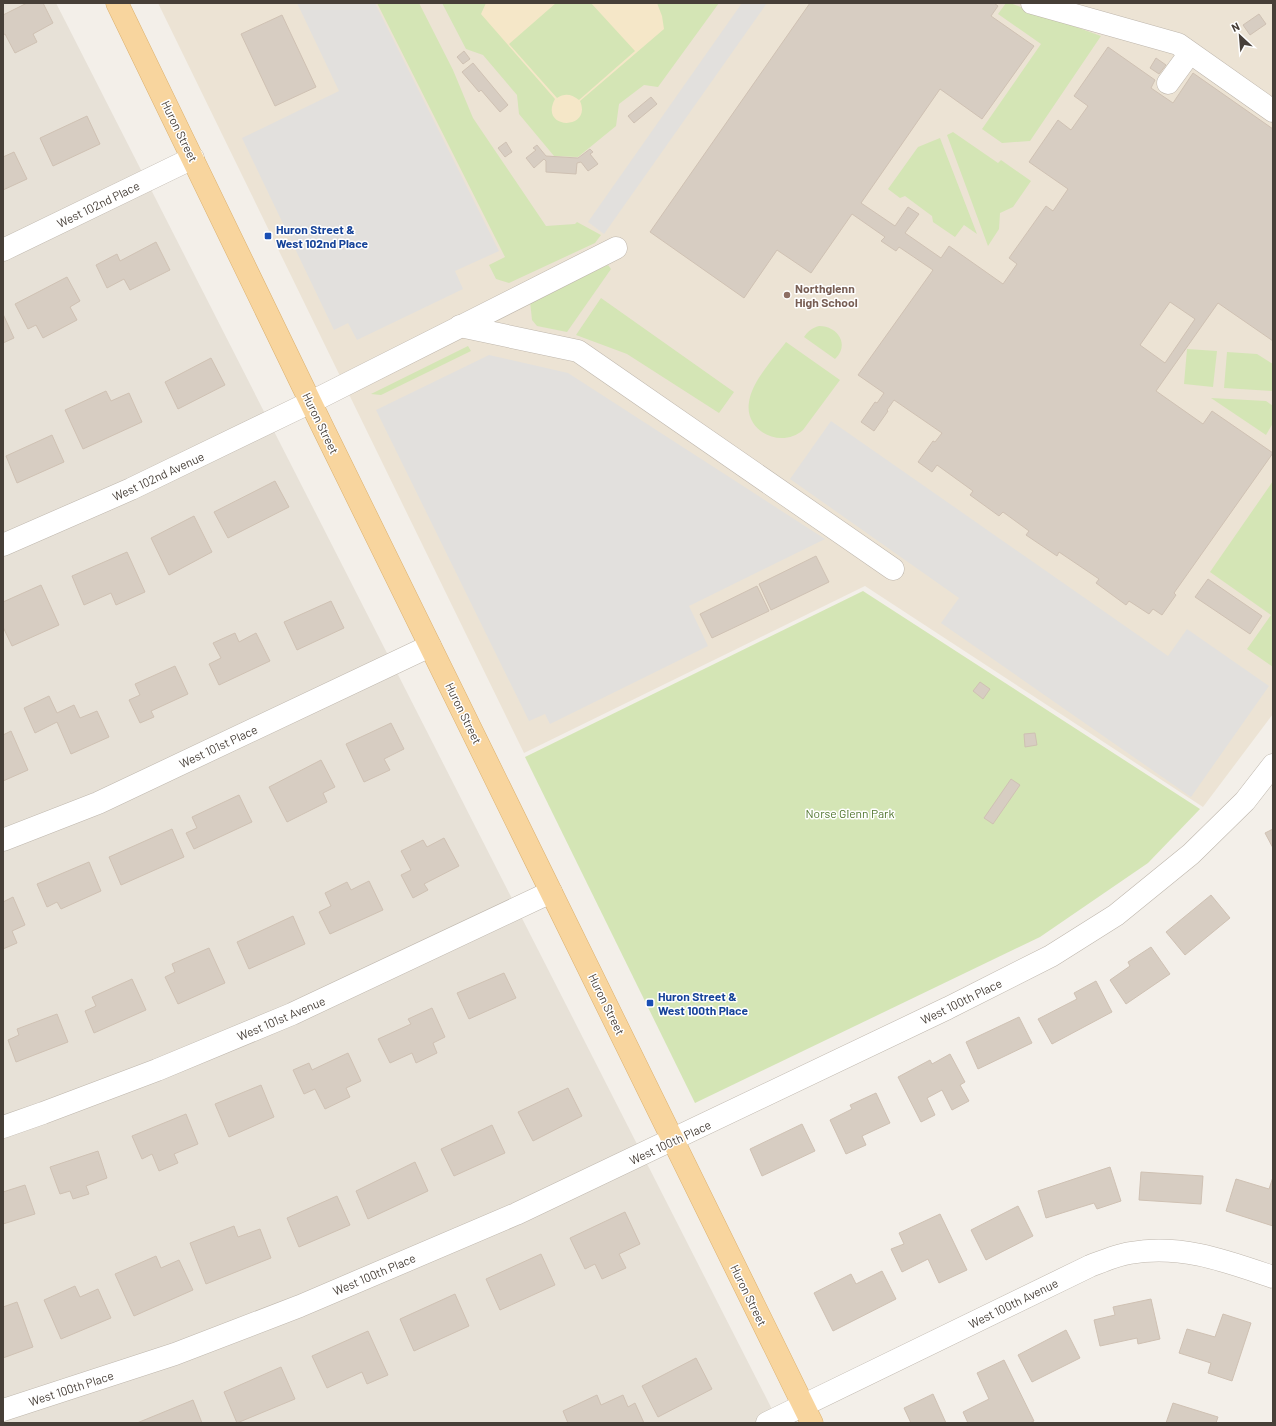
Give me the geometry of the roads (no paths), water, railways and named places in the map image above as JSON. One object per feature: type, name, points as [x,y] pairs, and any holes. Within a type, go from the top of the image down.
[{"type":"main road","name":"Huron Street","points":[[117,3],[310,402],[808,1414]]},
{"type":"street","points":[[1032,3],[1178,44],[1273,111]]},
{"type":"street","points":[[1168,83],[1190,53]]},
{"type":"street","name":"West 102nd Place","points":[[3,250],[193,158]]},
{"type":"street","name":"West 102nd Avenue","points":[[3,545],[131,489],[310,402],[616,248]]},
{"type":"street","points":[[460,326],[578,351],[893,568]]},
{"type":"street","name":"West 101st Place","points":[[3,840],[98,803],[430,646]]},
{"type":"street","name":"West 100th Place","points":[[3,1410],[175,1354],[300,1306],[516,1214],[674,1140],[948,1008],[1051,956],[1116,915],[1190,854],[1246,801],[1273,765]]},
{"type":"street","name":"West 101st Avenue","points":[[3,1127],[157,1070],[292,1014],[551,892]]},
{"type":"street","name":"West 100th Avenue","points":[[767,1423],[808,1414],[1090,1266],[1128,1253],[1142,1251],[1172,1251],[1199,1254],[1273,1277]]},
{"type":"place","name":"Huron Street & West 102nd Place","points":[[268,236]]},
{"type":"place","name":"Northglenn High School","points":[[787,295]]},
{"type":"place","name":"Huron Street & West 100th Place","points":[[650,1003]]},
{"type":"park label","name":"Norse Glenn Park","points":[[850,813]]}]
